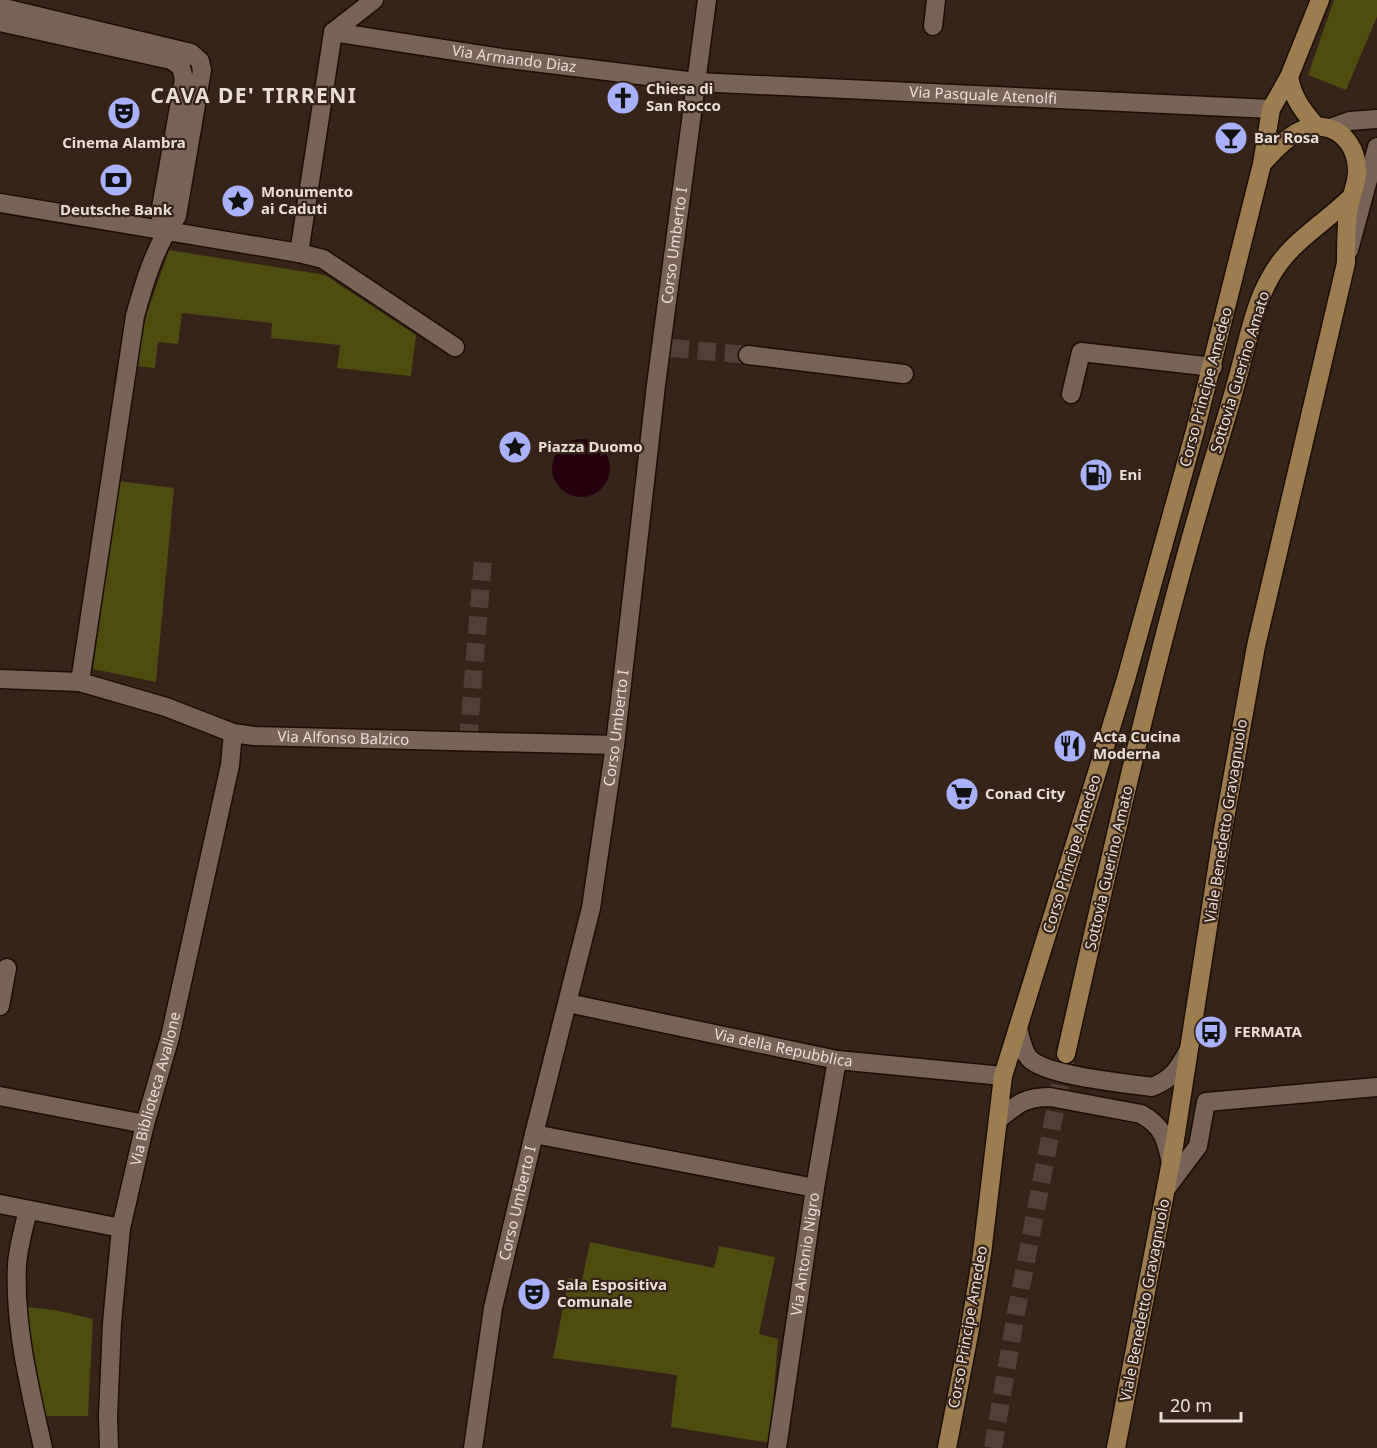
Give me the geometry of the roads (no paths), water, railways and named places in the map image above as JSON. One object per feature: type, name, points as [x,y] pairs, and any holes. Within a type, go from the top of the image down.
[{"type":"main road","name":"Corso Principe Amedeo","points":[[947,1448],[982,1254],[1003,1076],[1126,679],[1213,368],[1262,164],[1271,109],[1289,77],[1320,0]]},
{"type":"main road","points":[[1289,77],[1292,93],[1298,104],[1323,127],[1342,134],[1351,145],[1357,172],[1351,197]]},
{"type":"main road","points":[[1262,164],[1277,147],[1294,135],[1323,127]]},
{"type":"main road","name":"Viale Benedetto Gravagnuolo","points":[[1116,1448],[1171,1162],[1223,830],[1256,646],[1346,263],[1351,197]]},
{"type":"main road","name":"Sottovia Guerino Amato","points":[[1066,1054],[1117,830],[1188,542],[1235,391],[1259,302],[1269,278],[1282,259],[1300,240],[1351,197]]},
{"type":"main road","name":"Sottovia Guerino Amato","points":[[1188,542],[1213,368]]},
{"type":"street","points":[[299,253],[333,32],[374,0]]},
{"type":"street","name":"Corso Umberto I","points":[[473,1448],[493,1308],[591,908],[615,745],[666,348],[707,0]]},
{"type":"street","points":[[933,26],[936,0]]},
{"type":"street","points":[[0,7],[191,53],[200,61],[202,70],[177,216],[166,232],[149,268],[135,316],[80,682]]},
{"type":"street","points":[[0,22],[171,60],[181,68],[184,79],[160,213],[166,232]]},
{"type":"street","name":"Via Armando Diaz","points":[[333,32],[501,58],[696,82]]},
{"type":"street","name":"Via Pasquale Atenolfi","points":[[696,82],[1271,109]]},
{"type":"street","points":[[1323,127],[1350,121],[1377,119]]},
{"type":"street","points":[[1346,263],[1377,147]]},
{"type":"street","points":[[0,203],[299,253],[323,259],[455,347]]},
{"type":"street","points":[[1071,394],[1080,352],[1213,368]]},
{"type":"street","points":[[747,355],[904,374]]},
{"type":"street","name":"Via Alfonso Balzico","points":[[0,679],[80,682],[166,706],[233,733],[254,736],[615,745]]},
{"type":"street","name":"Via Biblioteca Avallone","points":[[109,1448],[112,1323],[121,1228],[145,1124],[170,1037],[230,765],[233,733]]},
{"type":"street","points":[[0,1006],[7,968]]},
{"type":"street","name":"Via della Repubblica","points":[[568,1004],[837,1060],[1003,1076]]},
{"type":"street","points":[[1018,1028],[1023,1049],[1030,1059],[1049,1070],[1152,1087],[1165,1082],[1178,1070],[1190,1047]]},
{"type":"street","name":"Via Antonio Nigro","points":[[777,1448],[814,1188],[837,1060]]},
{"type":"street","points":[[1166,1190],[1198,1146],[1206,1102],[1377,1087]]},
{"type":"street","points":[[0,1096],[145,1124]]},
{"type":"street","points":[[998,1120],[1021,1101],[1035,1097],[1050,1097],[1141,1114],[1153,1121],[1161,1130],[1171,1162]]},
{"type":"street","points":[[534,1134],[814,1188]]},
{"type":"street","points":[[0,1204],[121,1228]]},
{"type":"street","points":[[28,1210],[17,1264],[19,1310],[24,1355],[43,1448]]},
{"type":"tunnel","points":[[671,348],[748,355]]},
{"type":"tunnel","points":[[468,742],[483,559]]},
{"type":"tunnel","points":[[993,1448],[1016,1313],[1066,1054]]},
{"type":"place","name":"Chiesa di San Rocco","points":[[623,98]]},
{"type":"place","name":"Cinema Alambra","points":[[124,113]]},
{"type":"place","name":"Bar Rosa","points":[[1231,138]]},
{"type":"place","name":"Deutsche Bank","points":[[116,180]]},
{"type":"place","name":"Monumento ai Caduti","points":[[238,201]]},
{"type":"place","name":"Piazza Duomo","points":[[515,447]]},
{"type":"place","name":"Eni","points":[[1096,475]]},
{"type":"place","name":"Acta Cucina Moderna","points":[[1070,746]]},
{"type":"place","name":"Conad City","points":[[962,794]]},
{"type":"place","name":"FERMATA","points":[[1211,1032]]},
{"type":"place","name":"Sala Espositiva Comunale","points":[[534,1294]]},
{"type":"district","name":"CAVA DE' TIRRENI","points":[[254,96]]}]
